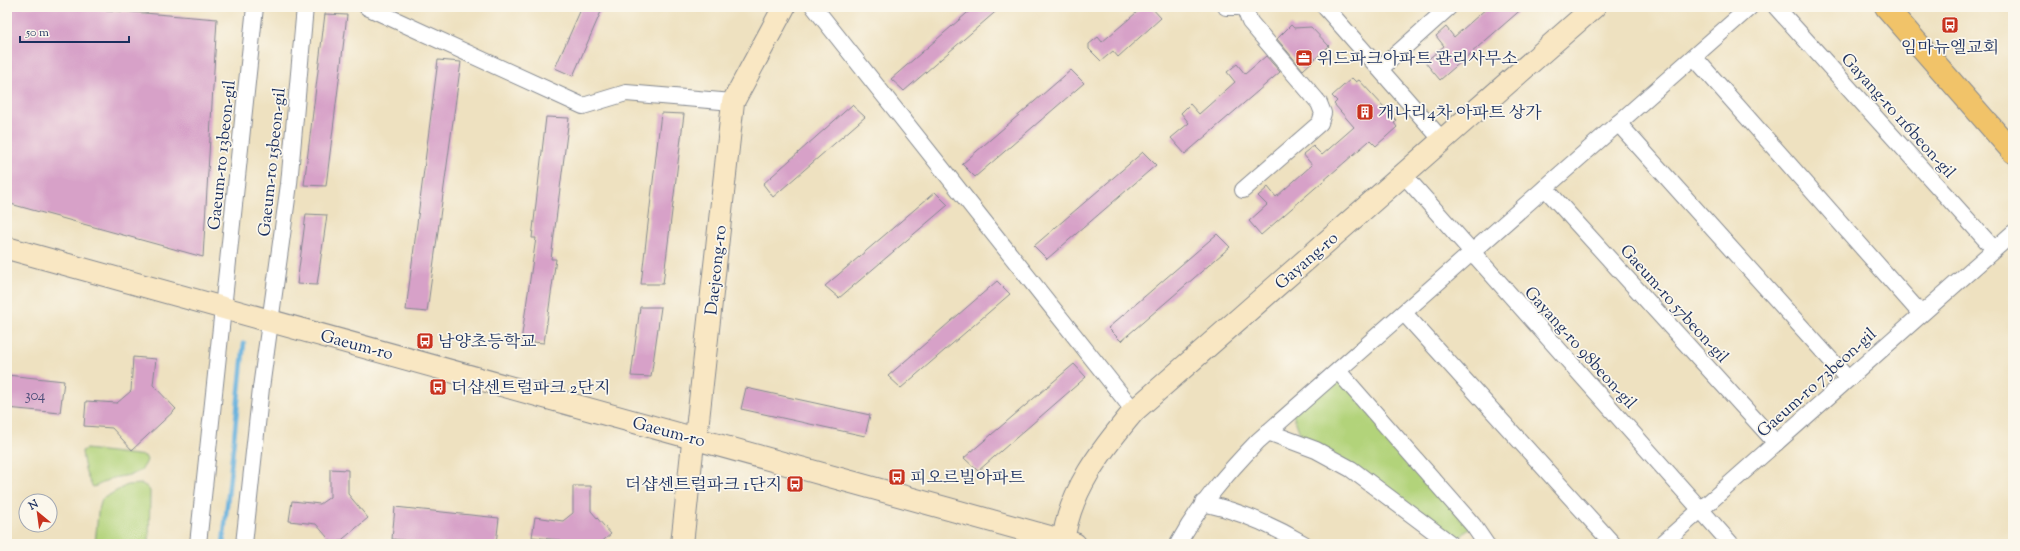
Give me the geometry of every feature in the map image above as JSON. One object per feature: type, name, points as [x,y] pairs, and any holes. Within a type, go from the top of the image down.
[{"type":"main road","points":[[1886,7],[2013,152]]},
{"type":"street","name":"Gaeum-ro 13beon-gil","points":[[198,544],[227,308],[255,7]]},
{"type":"street","name":"Gaeum-ro 15beon-gil","points":[[244,544],[267,320],[289,184],[305,7]]},
{"type":"street","points":[[367,7],[583,106],[626,93],[733,102]]},
{"type":"street","name":"Daejeong-ro","points":[[682,544],[693,443],[696,438],[733,102],[784,7]]},
{"type":"street","points":[[814,7],[1134,411]]},
{"type":"street","points":[[1226,7],[1244,7],[1250,22],[1319,103],[1323,113],[1320,124],[1243,190]]},
{"type":"street","points":[[1325,7],[1442,140]]},
{"type":"street","points":[[1380,69],[1449,7]]},
{"type":"street","name":"Gayang-ro","points":[[1067,542],[1075,495],[1096,459],[1134,411],[1594,7]]},
{"type":"street","points":[[1178,544],[1204,503],[1228,471],[1268,432],[1750,7]]},
{"type":"street","name":"Gayang-ro 116beon-gil","points":[[1776,7],[1994,249]]},
{"type":"street","points":[[1694,57],[1921,314]]},
{"type":"street","points":[[1618,123],[1848,379]]},
{"type":"street","name":"Gayang-ro 98beon-gil","points":[[1403,174],[1731,544]]},
{"type":"street","name":"Gaeum-ro 57beon-gil","points":[[1545,188],[1776,443]]},
{"type":"street","name":"Gaeum-ro 73beon-gil","points":[[1662,544],[2013,233]]},
{"type":"street","name":"Gaeum-ro","points":[[8,248],[1067,542]]},
{"type":"street","points":[[1404,313],[1612,544]]},
{"type":"street","points":[[1338,371],[1473,525],[1486,544]]},
{"type":"street","points":[[1268,432],[1316,450],[1351,469],[1451,544]]},
{"type":"street","points":[[1204,503],[1242,513],[1268,524],[1304,544]]},
{"type":"green space","points":[[1338,371],[1473,525],[1453,544],[1304,445],[1292,411]]},
{"type":"green space","points":[[86,449],[145,456],[147,460],[141,470],[137,473],[116,477],[93,487],[87,475],[83,460],[82,451]]},
{"type":"green space","points":[[142,484],[150,491],[149,544],[95,544],[98,513],[102,499],[127,485]]},
{"type":"building","points":[[7,7],[71,7],[217,19],[203,257],[7,203]]},
{"type":"building","points":[[582,7],[603,7],[573,76],[555,68]]},
{"type":"building","points":[[974,7],[1001,7],[904,91],[891,79]]},
{"type":"building","points":[[1143,7],[1151,7],[1161,18],[1118,57],[1113,51],[1101,61],[1089,49],[1089,44],[1098,37],[1102,42]]},
{"type":"building","points":[[1488,7],[1524,7],[1440,80],[1425,62],[1444,46],[1436,36],[1446,27],[1454,37]]},
{"type":"building","points":[[325,14],[347,15],[326,186],[304,185]]},
{"type":"building","name":"위드파크아파트 관리사무소","points":[[1291,25],[1294,28],[1311,27],[1329,46],[1303,70],[1277,39]]},
{"type":"building","points":[[1266,56],[1280,72],[1185,154],[1171,138],[1189,123],[1181,113],[1190,104],[1199,114],[1235,82],[1227,72],[1237,64],[1245,74]]},
{"type":"building","points":[[438,60],[461,62],[427,312],[406,310]]},
{"type":"building","points":[[1071,70],[1084,83],[975,177],[962,164]]},
{"type":"building","points":[[1352,78],[1356,82],[1359,80],[1397,121],[1394,123],[1397,127],[1376,146],[1370,140],[1261,235],[1249,221],[1267,205],[1258,196],[1268,187],[1276,197],[1312,165],[1303,154],[1313,146],[1322,155],[1354,127],[1334,104],[1337,101],[1332,96]]},
{"type":"building","points":[[852,105],[865,117],[773,197],[763,184]]},
{"type":"building","points":[[661,113],[684,114],[663,284],[641,284]]},
{"type":"building","points":[[546,117],[569,118],[551,259],[556,259],[544,343],[521,341],[536,238],[532,238]]},
{"type":"building","points":[[1143,152],[1156,165],[1047,259],[1034,246]]},
{"type":"building","points":[[935,192],[948,205],[839,298],[825,286]]},
{"type":"building","points":[[306,214],[327,215],[317,285],[297,284]]},
{"type":"building","points":[[1217,234],[1230,247],[1121,341],[1108,328]]},
{"type":"building","points":[[997,281],[1010,294],[901,388],[888,376]]},
{"type":"building","points":[[640,307],[661,307],[651,377],[631,376]]},
{"type":"building","points":[[133,357],[156,359],[153,385],[176,409],[132,450],[112,428],[84,426],[86,401],[117,403],[131,391]]},
{"type":"building","points":[[1074,364],[1086,377],[978,471],[964,458]]},
{"type":"building","points":[[7,375],[64,381],[60,413],[7,408]]},
{"type":"building","points":[[746,388],[870,415],[865,436],[741,409]]},
{"type":"building","points":[[330,469],[348,470],[348,494],[368,518],[337,544],[333,544],[316,524],[289,521],[292,501],[320,504],[330,497]]},
{"type":"building","points":[[573,486],[591,486],[591,511],[611,534],[599,544],[563,544],[560,540],[532,537],[535,517],[563,521],[573,513]]},
{"type":"building","points":[[395,507],[499,518],[496,544],[436,544],[392,539]]},
{"type":"waterway","points":[[223,544],[244,343]]},
{"type":"place","name":"임마뉴엘교회","points":[[1950,25]]},
{"type":"place","name":"위드파크아파트 관리사무소","points":[[1304,58]]},
{"type":"place","name":"개나리4차 아파트 상가","points":[[1365,112]]},
{"type":"place","name":"남양초등학교","points":[[425,341]]},
{"type":"place","name":"더샵센트럴파크 2단지","points":[[438,387]]},
{"type":"place","name":"피오르빌아파트","points":[[897,477]]},
{"type":"place","name":"더샵센트럴파크 1단지","points":[[795,484]]}]
